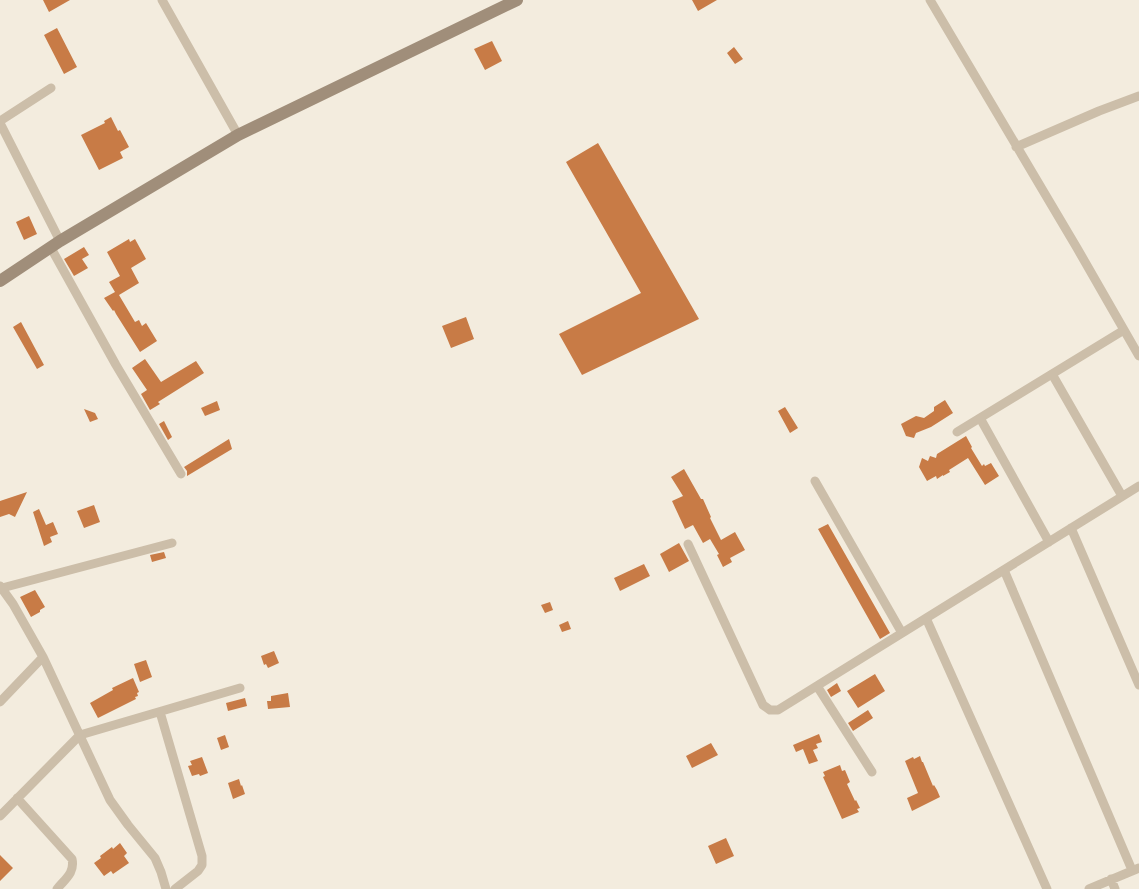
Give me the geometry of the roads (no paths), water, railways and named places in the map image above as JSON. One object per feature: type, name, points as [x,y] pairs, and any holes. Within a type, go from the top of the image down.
[{"type":"main road","points":[[0,281],[55,244],[238,135],[517,0]]},
{"type":"street","points":[[162,0],[238,135]]},
{"type":"street","points":[[930,0],[1139,356]]},
{"type":"street","points":[[51,88],[0,122],[55,244],[116,365],[181,474]]},
{"type":"street","points":[[1016,147],[1099,110],[1139,96]]},
{"type":"street","points":[[957,432],[1124,330]]},
{"type":"street","points":[[1052,374],[1122,496]]},
{"type":"street","points":[[980,418],[1049,542]]},
{"type":"street","points":[[815,481],[902,632]]},
{"type":"street","points":[[688,544],[763,704],[770,710],[778,710],[1122,496],[1138,489]]},
{"type":"street","points":[[1071,528],[1139,685]]},
{"type":"street","points":[[166,889],[155,858],[110,800],[43,657],[13,604],[1,587],[172,543]]},
{"type":"street","points":[[1004,570],[1136,869],[1089,889]]},
{"type":"street","points":[[926,618],[1047,889]]},
{"type":"street","points":[[0,702],[43,657]]},
{"type":"street","points":[[817,686],[872,772]]},
{"type":"street","points":[[0,816],[80,735],[240,688]]},
{"type":"street","points":[[160,712],[202,856],[202,865],[198,871],[175,889]]},
{"type":"street","points":[[17,798],[72,859],[73,866],[70,874],[57,889]]},
{"type":"street","points":[[1111,880],[1115,889]]}]
